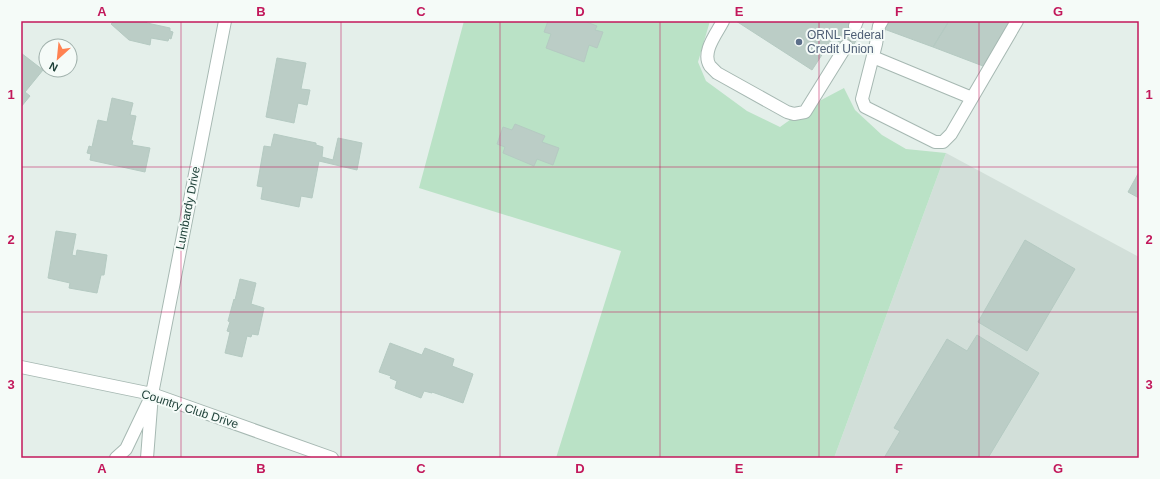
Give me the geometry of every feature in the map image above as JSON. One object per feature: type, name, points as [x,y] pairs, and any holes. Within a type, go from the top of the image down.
[{"type":"street","name":"Lumbardy Drive","points":[[152,394],[225,21]]},
{"type":"street","points":[[723,21],[708,50],[707,58],[710,66],[717,72],[787,112],[794,114],[805,112],[846,46]]},
{"type":"street","points":[[882,21],[862,99],[865,108],[935,142],[943,142],[951,134],[1017,21]]},
{"type":"street","points":[[873,57],[972,98]]},
{"type":"street","name":"Country Club Drive","points":[[21,367],[152,394],[332,458]]},
{"type":"street","points":[[116,458],[126,449],[152,394]]},
{"type":"street","points":[[147,458],[152,394]]},
{"type":"shaded area","points":[[946,153],[1139,257],[1139,458],[834,458]]},
{"type":"green space","points":[[464,21],[710,21],[698,62],[706,81],[747,111],[780,127],[808,107],[844,88],[855,110],[882,135],[906,149],[946,153],[834,458],[556,458],[621,251],[419,188]]},
{"type":"building","points":[[114,21],[145,21],[147,23],[170,28],[170,31],[173,32],[171,39],[169,38],[168,41],[151,38],[150,45],[129,40],[111,24]]},
{"type":"building","points":[[548,21],[584,21],[597,26],[595,30],[603,32],[597,48],[589,45],[584,62],[546,48],[551,34],[544,32]]},
{"type":"building","name":"ORNL Federal Credit Union","points":[[736,21],[847,21],[862,31],[851,49],[833,38],[812,70]]},
{"type":"building","points":[[889,21],[949,21],[933,47],[884,29]]},
{"type":"building","points":[[949,21],[1010,21],[983,66],[933,47]]},
{"type":"building","points":[[21,53],[38,66],[38,76],[25,92],[30,96],[21,107]]},
{"type":"building","points":[[277,58],[306,63],[301,89],[310,90],[307,105],[298,103],[294,123],[266,117]]},
{"type":"building","points":[[112,98],[133,103],[130,115],[136,116],[131,140],[133,141],[132,145],[150,148],[145,172],[90,160],[91,154],[87,153],[89,146],[92,147],[98,120],[107,122]]},
{"type":"building","points":[[515,124],[545,136],[542,142],[559,148],[553,165],[537,159],[534,166],[503,153],[505,147],[497,144],[503,127],[512,130]]},
{"type":"building","points":[[274,134],[316,143],[316,145],[323,147],[322,157],[333,160],[338,138],[362,143],[357,170],[319,161],[312,198],[301,196],[299,207],[261,199],[263,187],[257,186],[264,146],[271,147]]},
{"type":"building","points":[[1139,172],[1139,198],[1128,192]]},
{"type":"building","points":[[56,231],[76,234],[72,255],[76,256],[77,250],[107,255],[104,275],[101,275],[97,293],[69,288],[70,283],[48,278]]},
{"type":"building","points":[[1025,240],[1075,269],[1027,351],[978,322]]},
{"type":"building","points":[[240,279],[256,283],[251,304],[264,308],[258,335],[252,334],[251,337],[247,336],[242,357],[225,353],[230,332],[227,331],[230,322],[228,321]]},
{"type":"building","points":[[977,335],[1039,373],[988,458],[884,458],[900,431],[894,428],[947,339],[967,351]]},
{"type":"building","points":[[390,343],[422,355],[425,348],[454,359],[452,366],[473,374],[463,403],[432,392],[424,391],[421,398],[395,388],[397,381],[390,378],[391,376],[379,372]]},
{"type":"tunnel","points":[[846,46],[855,26]]},
{"type":"place","name":"ORNL Federal Credit Union","points":[[799,42]]}]
